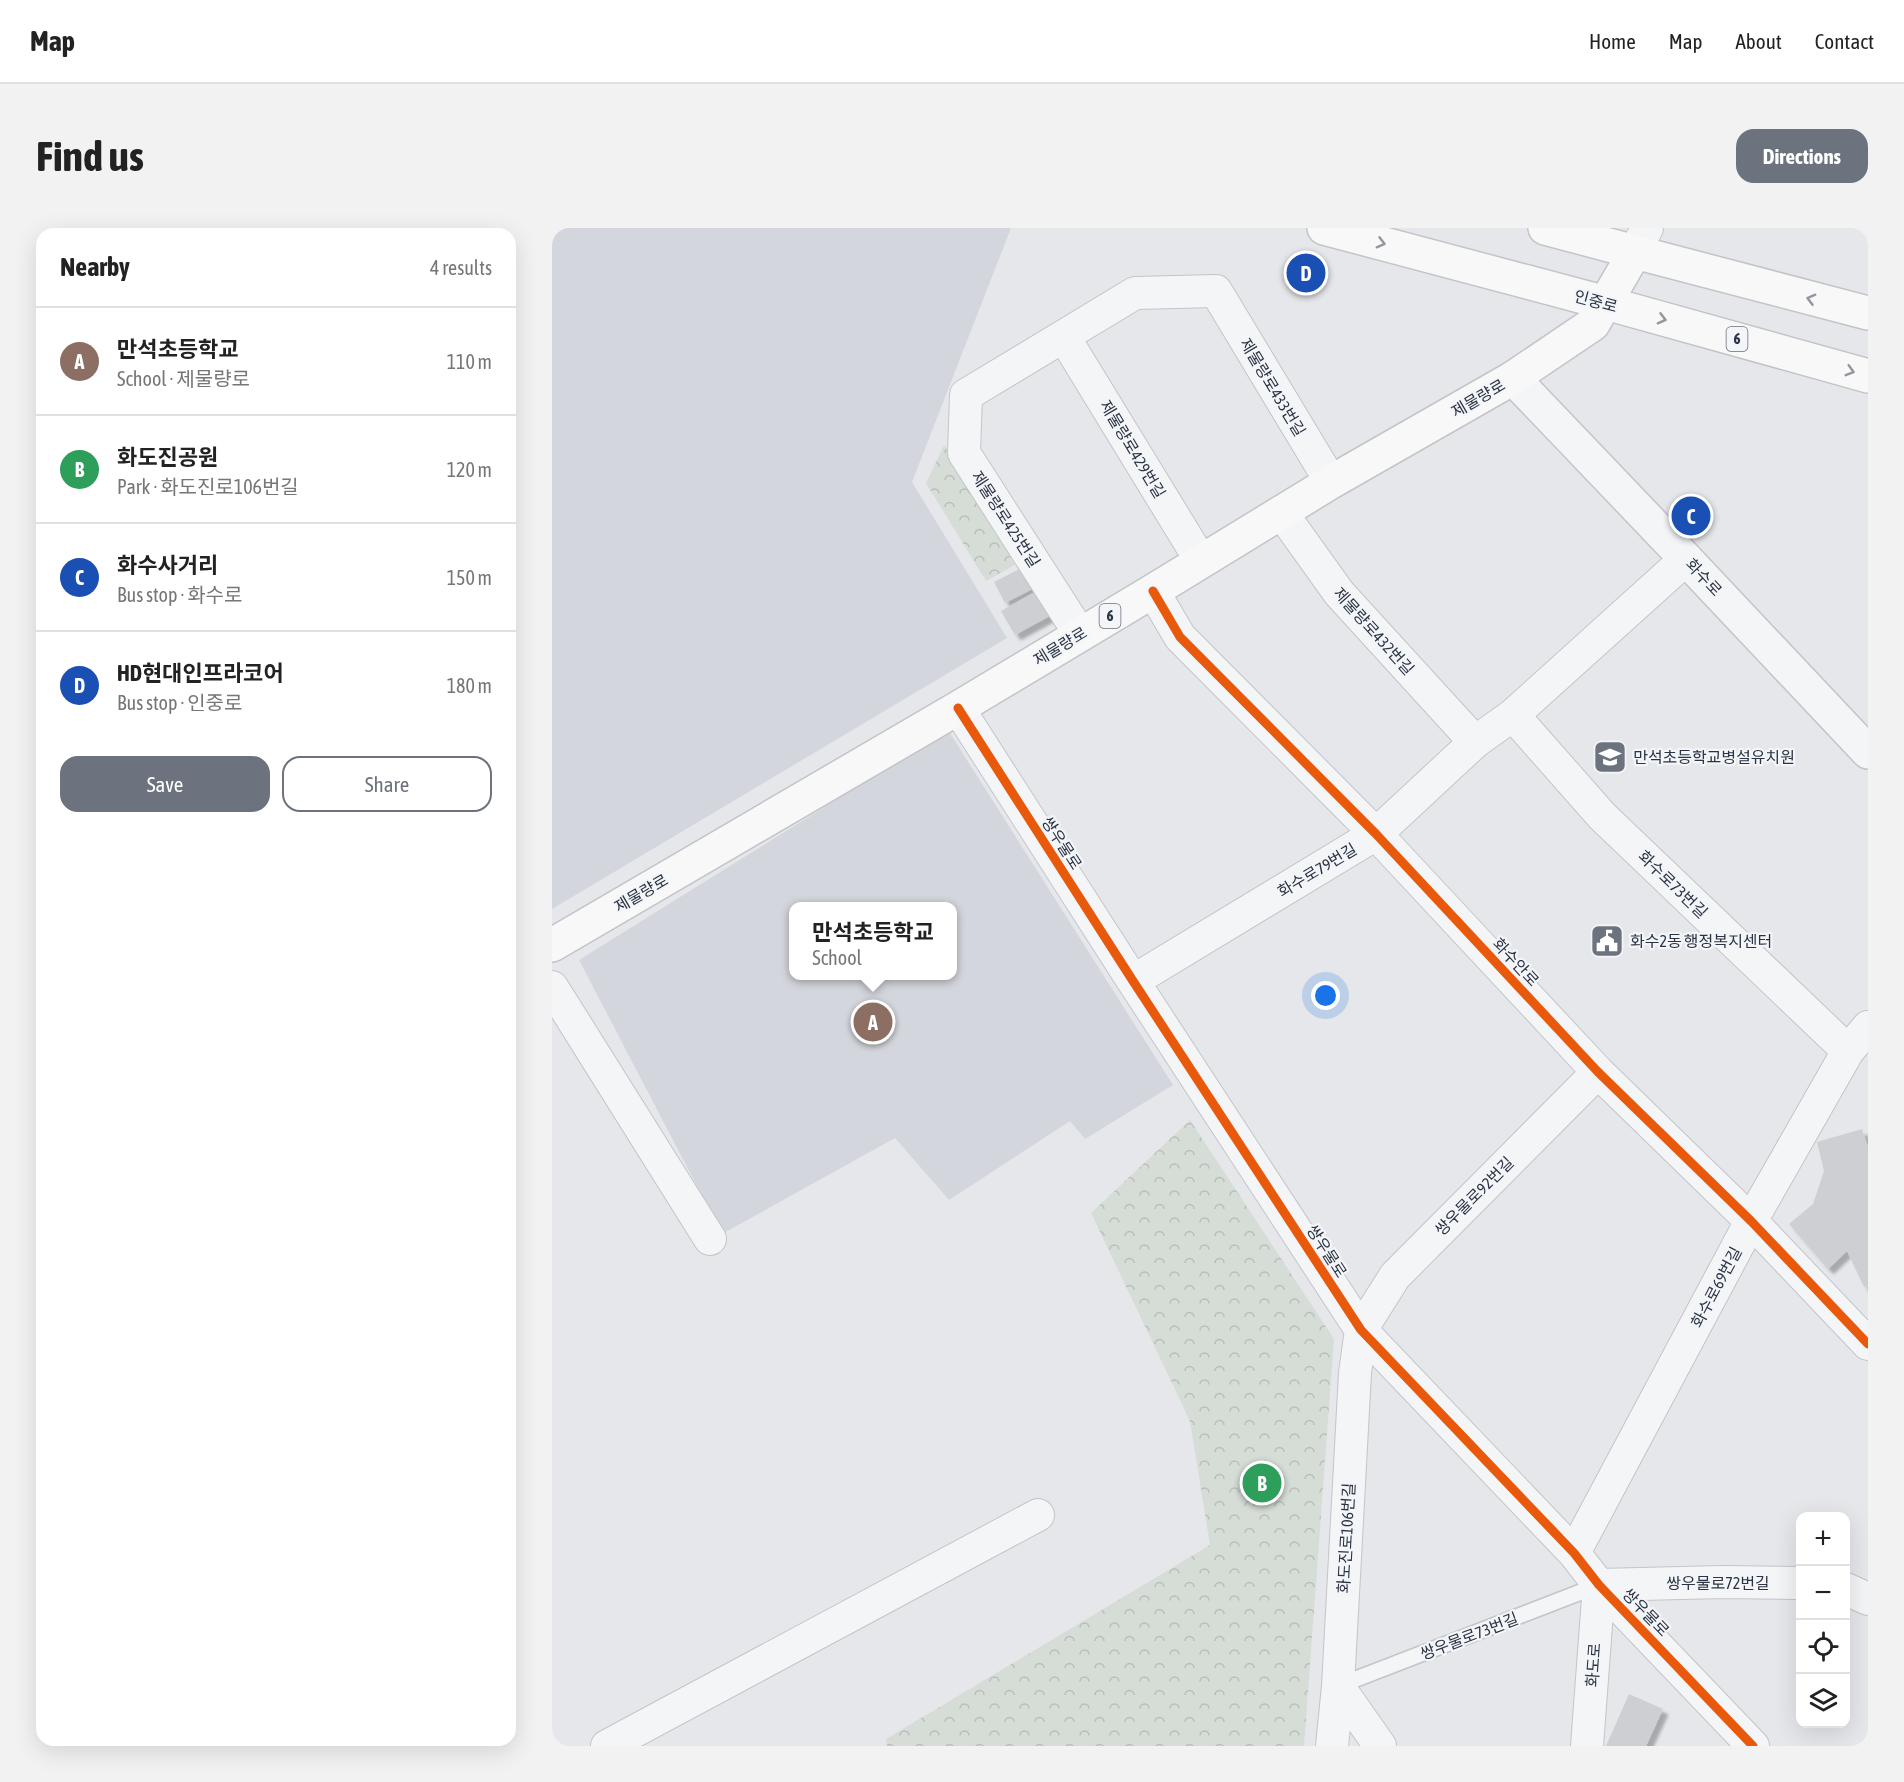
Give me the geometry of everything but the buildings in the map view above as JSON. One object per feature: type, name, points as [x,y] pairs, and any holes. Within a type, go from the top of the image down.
[{"type":"main road","name":"인중로","points":[[1324,228],[1868,376]]},
{"type":"main road","points":[[1545,228],[1641,240],[1868,314]]},
{"type":"main road","name":"제물량로","points":[[552,945],[958,708],[1331,482],[1513,378],[1593,324],[1641,240]]},
{"type":"street","name":"제물량로433번길","points":[[1064,337],[1134,293],[1216,291],[1331,482]]},
{"type":"street","name":"제물량로425번길","points":[[1064,337],[966,395],[964,453],[1080,634]]},
{"type":"street","name":"제물량로429번길","points":[[1064,337],[1201,561]]},
{"type":"street","name":"화수로","points":[[1513,378],[1868,752]]},
{"type":"street","name":"제물량로432번길","points":[[1281,513],[1339,593],[1475,742]]},
{"type":"street","name":"화수로79번길","points":[[1133,981],[1376,834],[1475,742],[1513,715],[1686,559]]},
{"type":"street","name":"화수안로","points":[[1153,591],[1180,637],[1376,834],[1598,1072],[1865,1334]]},
{"type":"street","name":"쌍우물로","points":[[958,708],[1361,1330],[1574,1553],[1599,1585],[1753,1746]]},
{"type":"street","name":"화수로73번길","points":[[1513,715],[1602,816],[1848,1051]]},
{"type":"street","points":[[552,987],[710,1239]]},
{"type":"street","name":"화수로69번길","points":[[1574,1553],[1751,1221],[1848,1051],[1868,1027]]},
{"type":"street","name":"쌍우물로92번길","points":[[1361,1330],[1395,1276],[1598,1072]]},
{"type":"street","name":"화도진로106번길","points":[[1332,1746],[1338,1686],[1355,1373],[1361,1330]]},
{"type":"street","points":[[607,1746],[1038,1515]]},
{"type":"street","name":"쌍우물로72번길","points":[[1599,1585],[1796,1583]]},
{"type":"street","name":"화도로","points":[[1587,1746],[1599,1585]]},
{"type":"street","points":[[1850,1591],[1868,1599]]},
{"type":"street","points":[[1338,1686],[1380,1746]]},
{"type":"lane","name":"쌍우물로73번길","points":[[1338,1686],[1599,1585]]},
{"type":"shaded area","points":[[552,228],[1011,228],[912,482],[1007,638],[552,909]]},
{"type":"shaded area","points":[[948,730],[1173,1085],[1085,1139],[1070,1121],[949,1200],[895,1138],[722,1234],[579,960]]},
{"type":"green space","points":[[944,445],[1015,565],[986,581],[926,483]]},
{"type":"green space","points":[[1190,1120],[1334,1339],[1304,1746],[887,1746],[886,1739],[1210,1545],[1190,1421],[1091,1213]]},
{"type":"cycle path","points":[[1153,591],[1180,637],[1376,834],[1598,1072],[1751,1221],[1868,1344]]},
{"type":"cycle path","points":[[958,708],[1361,1330],[1574,1553],[1599,1585],[1753,1746]]},
{"type":"place","name":"HD현대인프라코어","points":[[1306,273]]},
{"type":"place","name":"화수사거리","points":[[1691,516]]},
{"type":"place","name":"만석초등학교병설유치원","points":[[1610,757]]},
{"type":"place","name":"화수2동 행정복지센터","points":[[1607,941]]},
{"type":"place","name":"만석초등학교","points":[[873,1022]]},
{"type":"place","name":"화도진공원","points":[[1262,1483]]}]
